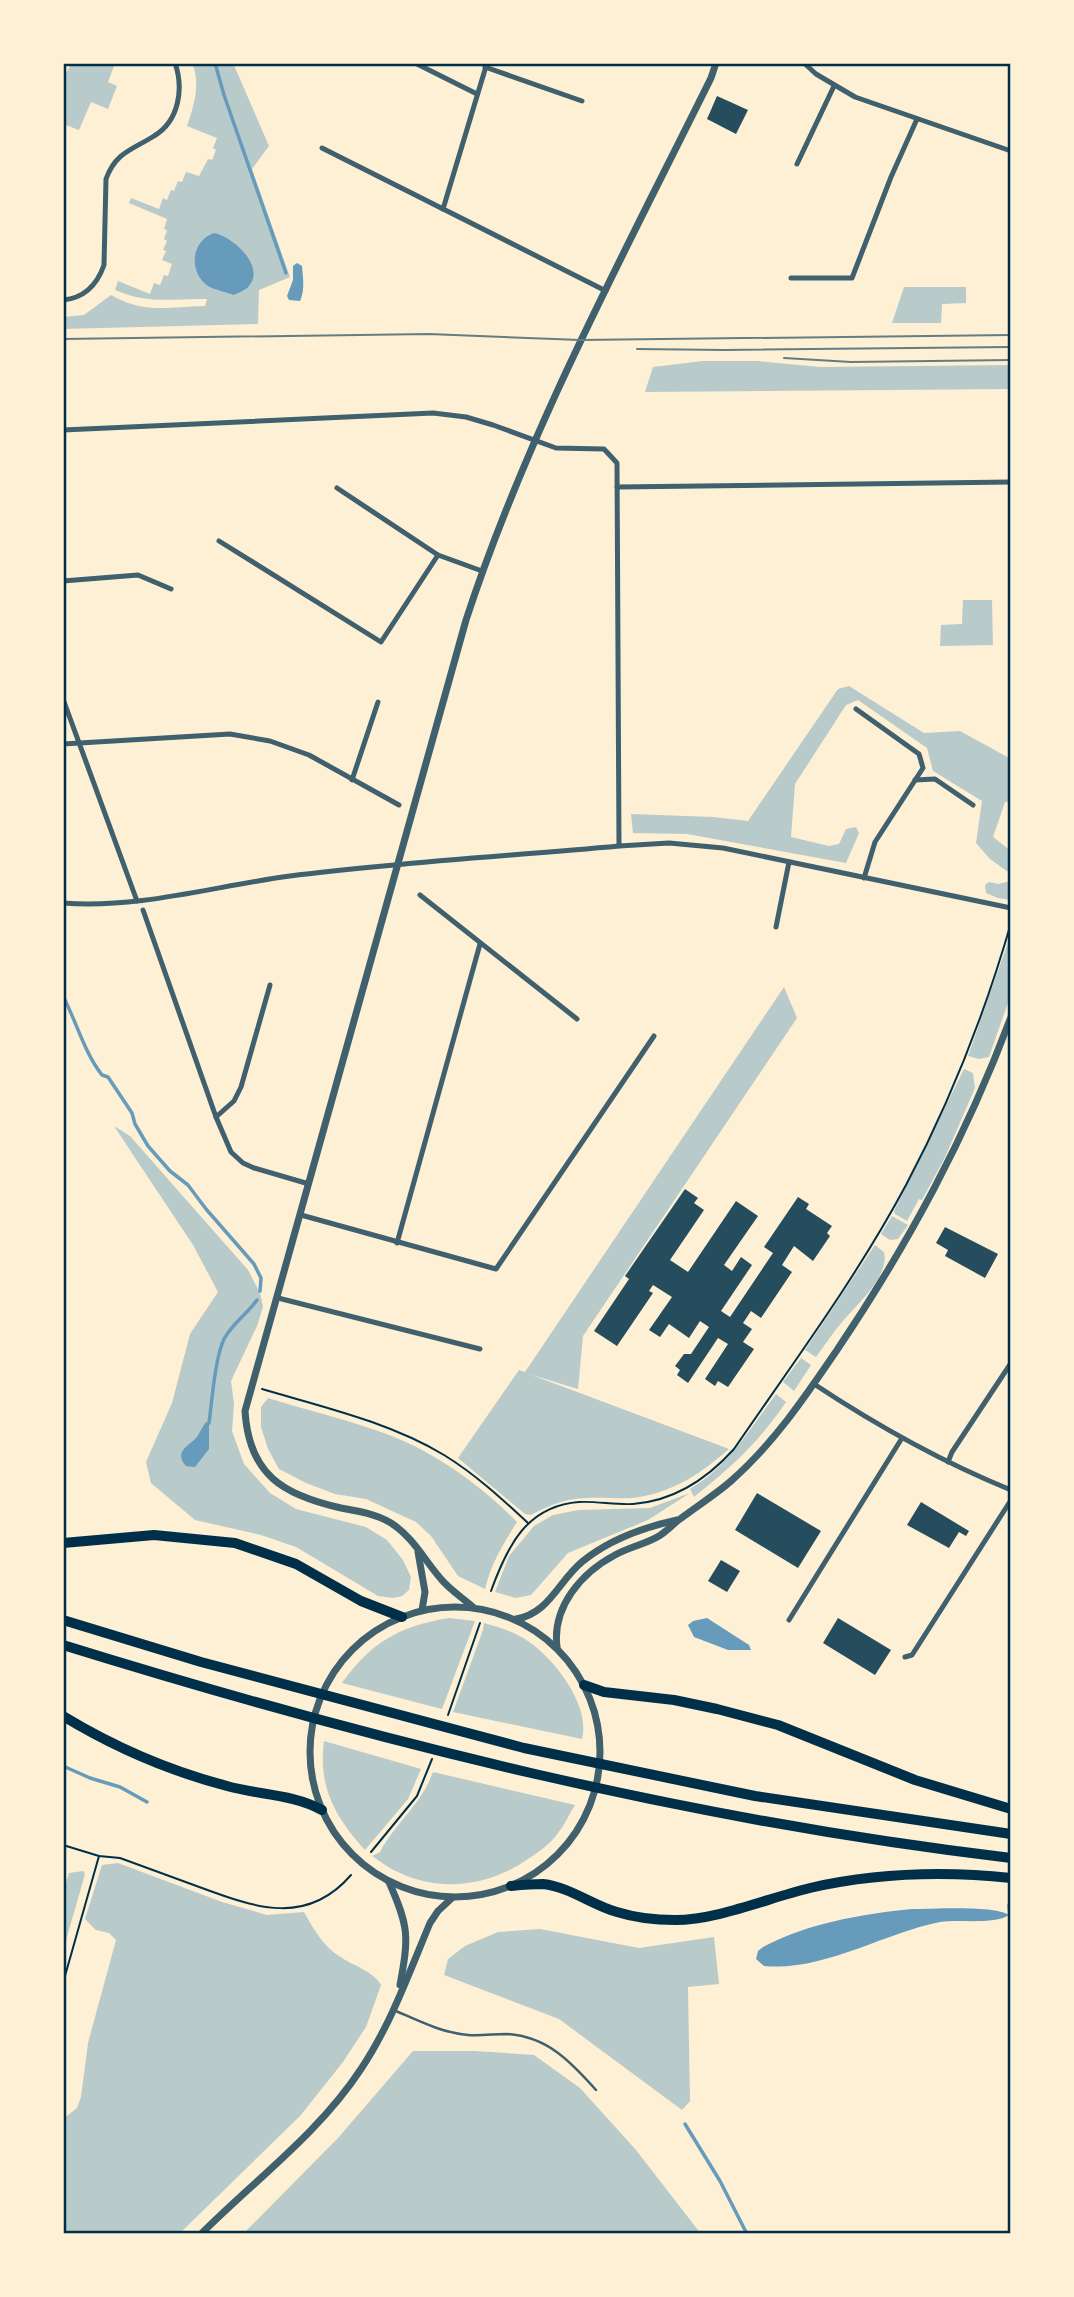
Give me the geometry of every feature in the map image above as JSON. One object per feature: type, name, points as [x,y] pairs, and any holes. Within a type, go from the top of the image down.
[{"type":"highway","points":[[63,1543],[154,1535],[235,1543],[296,1564],[361,1601],[402,1617]]},
{"type":"highway","points":[[63,1620],[201,1662],[524,1748],[755,1796],[1011,1834]]},
{"type":"highway","points":[[63,1645],[374,1736],[520,1772],[754,1819],[1011,1858]]},
{"type":"highway","points":[[584,1685],[604,1692],[674,1700],[778,1725],[915,1780],[1011,1810]]},
{"type":"highway","points":[[63,1716],[145,1758],[227,1786],[308,1802],[322,1810]]},
{"type":"highway","points":[[511,1886],[544,1884],[616,1912],[677,1920],[704,1917],[796,1891],[847,1880],[902,1874],[1011,1878]]},
{"type":"street","points":[[63,300],[75,299],[86,293],[101,275],[104,265],[106,179],[121,155],[155,136],[173,116],[180,85],[175,63]]},
{"type":"street","points":[[415,63],[477,94]]},
{"type":"street","points":[[473,1607],[442,1581],[416,1548],[391,1523],[370,1514],[309,1501],[287,1491],[259,1462],[250,1444],[245,1411],[482,571],[514,486],[580,340],[711,78],[716,63]]},
{"type":"street","points":[[804,63],[834,86],[855,97],[1011,151]]},
{"type":"street","points":[[443,209],[486,65],[582,102]]},
{"type":"street","points":[[797,164],[834,86]]},
{"type":"street","points":[[791,278],[852,278],[891,177],[918,118]]},
{"type":"street","points":[[322,148],[606,290]]},
{"type":"street","points":[[63,430],[433,413],[466,417],[556,449],[604,449],[617,463],[619,846]]},
{"type":"street","points":[[617,487],[1011,482]]},
{"type":"street","points":[[337,488],[438,555],[482,571]]},
{"type":"street","points":[[219,541],[381,642],[438,555]]},
{"type":"street","points":[[63,581],[138,575],[171,589]]},
{"type":"street","points":[[63,699],[137,901]]},
{"type":"street","points":[[352,779],[377,702]]},
{"type":"street","points":[[856,709],[919,754],[923,768],[875,842],[864,878]]},
{"type":"street","points":[[63,744],[230,734],[270,741],[309,755],[399,805]]},
{"type":"street","points":[[915,780],[934,779],[973,805]]},
{"type":"street","points":[[63,904],[137,901],[290,876],[619,846],[669,844],[723,848],[1011,908]]},
{"type":"street","points":[[776,927],[789,862]]},
{"type":"street","points":[[420,895],[577,1019]]},
{"type":"street","points":[[143,910],[216,1117],[231,1152],[243,1163],[309,1184]]},
{"type":"street","points":[[397,1243],[480,944]]},
{"type":"street","points":[[216,1117],[234,1101],[241,1087],[270,985]]},
{"type":"street","points":[[557,1648],[555,1632],[565,1601],[590,1572],[614,1555],[659,1536],[720,1491],[749,1465],[791,1417],[900,1253],[938,1185],[967,1126],[1011,1017]]},
{"type":"street","points":[[301,1215],[496,1269],[654,1036]]},
{"type":"street","points":[[278,1298],[480,1349]]},
{"type":"street","points":[[948,1462],[1011,1363]]},
{"type":"street","points":[[814,1384],[902,1438],[1011,1490]]},
{"type":"street","points":[[789,1620],[902,1438]]},
{"type":"street","points":[[905,1657],[912,1655],[1011,1500]]},
{"type":"street","points":[[516,1619],[541,1611],[571,1571],[586,1558],[652,1526],[681,1519]]},
{"type":"street","points":[[416,1548],[425,1592],[422,1610]]},
{"type":"street","points":[[473,1607],[516,1619],[557,1648],[584,1685],[596,1716],[599,1750],[597,1776],[590,1801],[576,1832],[548,1864],[511,1886],[452,1898],[430,1895],[388,1881],[367,1868],[333,1832],[315,1791],[310,1750],[315,1716],[327,1683],[347,1655],[373,1631],[422,1610],[473,1607]]},
{"type":"street","points":[[388,1881],[403,1913],[407,1934],[397,2000]]},
{"type":"street","points":[[201,2234],[326,2115],[360,2071],[394,2010],[430,1923],[452,1898]]},
{"type":"lane","points":[[394,2010],[441,2030],[468,2035],[509,2034],[546,2044],[567,2058],[596,2090]]},
{"type":"path","points":[[491,1591],[507,1549],[528,1524],[551,1509],[582,1502],[634,1504],[667,1496],[689,1487],[714,1470],[734,1449],[875,1239],[906,1184],[964,1061],[1011,923]]},
{"type":"path","points":[[251,1386],[369,1421],[426,1445],[483,1482],[528,1524]]},
{"type":"path","points":[[455,1694],[480,1623]]},
{"type":"path","points":[[371,1853],[422,1787]]},
{"type":"path","points":[[63,1845],[99,1856],[120,1858],[267,1909],[309,1905],[331,1894],[351,1875]]},
{"type":"path","points":[[63,1983],[99,1856]]},
{"type":"shaded area","points":[[72,63],[115,63],[108,82],[117,86],[108,109],[91,102],[79,130],[63,124],[63,78]]},
{"type":"shaded area","points":[[192,63],[233,63],[269,146],[252,169],[290,277],[259,290],[258,324],[63,329],[63,317],[84,315],[111,295],[145,307],[205,306],[207,299],[139,298],[115,290],[118,281],[150,294],[154,283],[160,285],[164,275],[168,276],[172,264],[162,260],[166,251],[163,250],[167,241],[164,239],[167,230],[164,229],[167,219],[129,203],[131,198],[159,209],[163,198],[167,200],[178,181],[182,182],[186,172],[199,176],[208,159],[212,160],[216,150],[213,148],[217,138],[187,126],[196,86]]},
{"type":"shaded area","points":[[904,287],[966,287],[966,303],[942,304],[941,323],[892,323]]},
{"type":"shaded area","points":[[703,361],[757,361],[820,367],[1011,365],[1011,389],[645,392],[653,367]]},
{"type":"shaded area","points":[[963,600],[992,600],[993,645],[940,646],[941,625],[962,624]]},
{"type":"shaded area","points":[[849,686],[924,733],[960,731],[1011,759],[1011,802],[1005,802],[993,837],[1011,851],[1011,874],[990,859],[976,843],[982,801],[933,771],[927,748],[858,700],[846,705],[795,784],[791,837],[829,846],[839,844],[846,829],[856,827],[859,833],[846,863],[687,834],[633,833],[631,814],[748,821],[838,689]]},
{"type":"shaded area","points":[[1011,881],[1011,900],[986,893],[985,885],[989,882],[998,884]]},
{"type":"shaded area","points":[[1011,934],[1011,994],[989,1057],[979,1059],[968,1056]]},
{"type":"shaded area","points":[[784,987],[797,1018],[583,1336],[578,1389],[529,1374],[729,1449],[708,1466],[666,1490],[632,1498],[577,1499],[551,1505],[531,1515],[525,1514],[458,1458],[519,1370],[525,1372]]},
{"type":"shaded area","points":[[964,1069],[973,1073],[975,1088],[945,1157],[922,1200],[919,1199],[907,1221],[894,1211]]},
{"type":"shaded area","points":[[114,1126],[130,1136],[248,1270],[260,1293],[263,1307],[257,1326],[231,1381],[234,1404],[232,1431],[244,1464],[270,1493],[296,1509],[366,1527],[387,1540],[403,1560],[411,1577],[409,1590],[402,1596],[378,1596],[296,1547],[261,1535],[195,1520],[151,1483],[146,1462],[172,1403],[190,1334],[218,1292],[193,1245]]},
{"type":"shaded area","points":[[892,1216],[908,1225],[898,1239],[890,1240],[881,1234]]},
{"type":"shaded area","points":[[875,1245],[884,1252],[882,1271],[864,1298],[816,1357],[805,1350]]},
{"type":"shaded area","points":[[801,1358],[811,1365],[794,1391],[783,1382]]},
{"type":"shaded area","points":[[776,1394],[786,1402],[765,1430],[733,1464],[694,1497],[690,1489],[727,1459]]},
{"type":"shaded area","points":[[268,1398],[368,1427],[406,1442],[448,1465],[496,1502],[517,1522],[498,1554],[485,1589],[458,1576],[431,1536],[416,1522],[366,1499],[335,1494],[279,1469],[268,1449],[261,1427],[261,1407]]},
{"type":"shaded area","points":[[690,1493],[648,1520],[568,1553],[531,1595],[516,1598],[495,1592],[509,1556],[534,1526],[553,1515],[578,1510],[650,1508]]},
{"type":"shaded area","points":[[449,1618],[475,1621],[442,1709],[342,1683],[364,1657],[388,1638],[416,1626]]},
{"type":"shaded area","points":[[484,1623],[525,1639],[547,1657],[575,1696],[581,1711],[582,1739],[453,1712]]},
{"type":"shaded area","points":[[324,1741],[421,1769],[408,1799],[365,1850],[345,1826],[326,1787]]},
{"type":"shaded area","points":[[433,1772],[575,1805],[563,1827],[551,1841],[511,1869],[496,1876],[464,1884],[432,1883],[393,1870],[372,1856],[380,1852],[415,1804]]},
{"type":"shaded area","points":[[118,1863],[222,1902],[267,1915],[304,1912],[333,1952],[373,1976],[381,1985],[366,2027],[343,2062],[300,2116],[179,2234],[63,2234],[63,2119],[77,2108],[81,2097],[88,2043],[116,1940],[109,1933],[96,1930],[85,1919],[102,1865]]},
{"type":"shaded area","points":[[83,1871],[85,1874],[63,1951],[63,1893],[69,1873]]},
{"type":"shaded area","points":[[540,1929],[639,1948],[714,1937],[719,1984],[688,1987],[690,2101],[682,2110],[559,2019],[444,1975],[448,1959],[465,1946],[498,1932]]},
{"type":"shaded area","points":[[413,2051],[534,2055],[580,2088],[636,2150],[701,2234],[243,2234],[338,2138]]},
{"type":"water","points":[[214,233],[229,240],[245,253],[253,270],[249,286],[234,295],[208,286],[197,273],[197,250],[206,237]]},
{"type":"water","points":[[297,263],[302,266],[303,275],[300,301],[289,300],[287,296],[293,280],[293,266]]},
{"type":"water","points":[[206,1422],[209,1423],[209,1449],[195,1467],[186,1466],[181,1457],[182,1453]]},
{"type":"water","points":[[707,1618],[749,1645],[751,1650],[728,1650],[694,1637],[688,1625]]},
{"type":"water","points":[[912,1909],[978,1909],[1009,1915],[995,1920],[948,1921],[919,1927],[808,1963],[764,1966],[756,1959],[758,1951],[763,1947],[798,1932],[855,1917]]},
{"type":"building","points":[[717,96],[748,110],[736,134],[707,119]]},
{"type":"building","points":[[685,1189],[698,1198],[694,1203],[704,1210],[670,1260],[688,1272],[736,1201],[758,1216],[724,1265],[732,1271],[741,1257],[752,1265],[721,1311],[730,1317],[773,1253],[764,1247],[798,1197],[809,1204],[806,1209],[832,1226],[827,1233],[830,1236],[813,1261],[794,1246],[782,1265],[792,1272],[761,1318],[751,1311],[743,1323],[752,1329],[743,1342],[754,1349],[728,1387],[718,1381],[715,1386],[705,1379],[728,1344],[718,1338],[688,1383],[677,1375],[680,1370],[675,1366],[684,1354],[691,1354],[709,1327],[700,1321],[689,1338],[669,1324],[660,1337],[649,1330],[672,1297],[653,1285],[649,1291],[653,1293],[617,1346],[594,1331],[629,1279],[625,1276]]},
{"type":"building","points":[[945,1227],[998,1254],[985,1278],[945,1256],[948,1250],[936,1243]]},
{"type":"building","points":[[757,1493],[821,1531],[798,1568],[735,1530]]},
{"type":"building","points":[[921,1502],[969,1531],[966,1536],[959,1532],[949,1548],[907,1525]]},
{"type":"building","points":[[721,1560],[740,1571],[727,1592],[708,1581]]},
{"type":"building","points":[[838,1618],[891,1650],[875,1675],[823,1643]]},
{"type":"waterway","points":[[215,63],[286,273]]},
{"type":"waterway","points":[[63,996],[90,1057],[102,1075],[108,1077],[132,1113],[148,1146],[170,1171],[188,1185],[254,1264],[261,1278],[260,1291]]},
{"type":"waterway","points":[[209,1423],[216,1368],[224,1339],[257,1300]]},
{"type":"waterway","points":[[63,1766],[120,1787],[147,1802]]},
{"type":"waterway","points":[[1009,1905],[1011,1930]]},
{"type":"waterway","points":[[685,2124],[720,2181],[747,2234]]},
{"type":"tram line","points":[[63,339],[429,334],[580,340],[1011,335]]},
{"type":"tram line","points":[[637,349],[1011,347]]},
{"type":"tram line","points":[[784,358],[851,362],[1011,360]]}]
